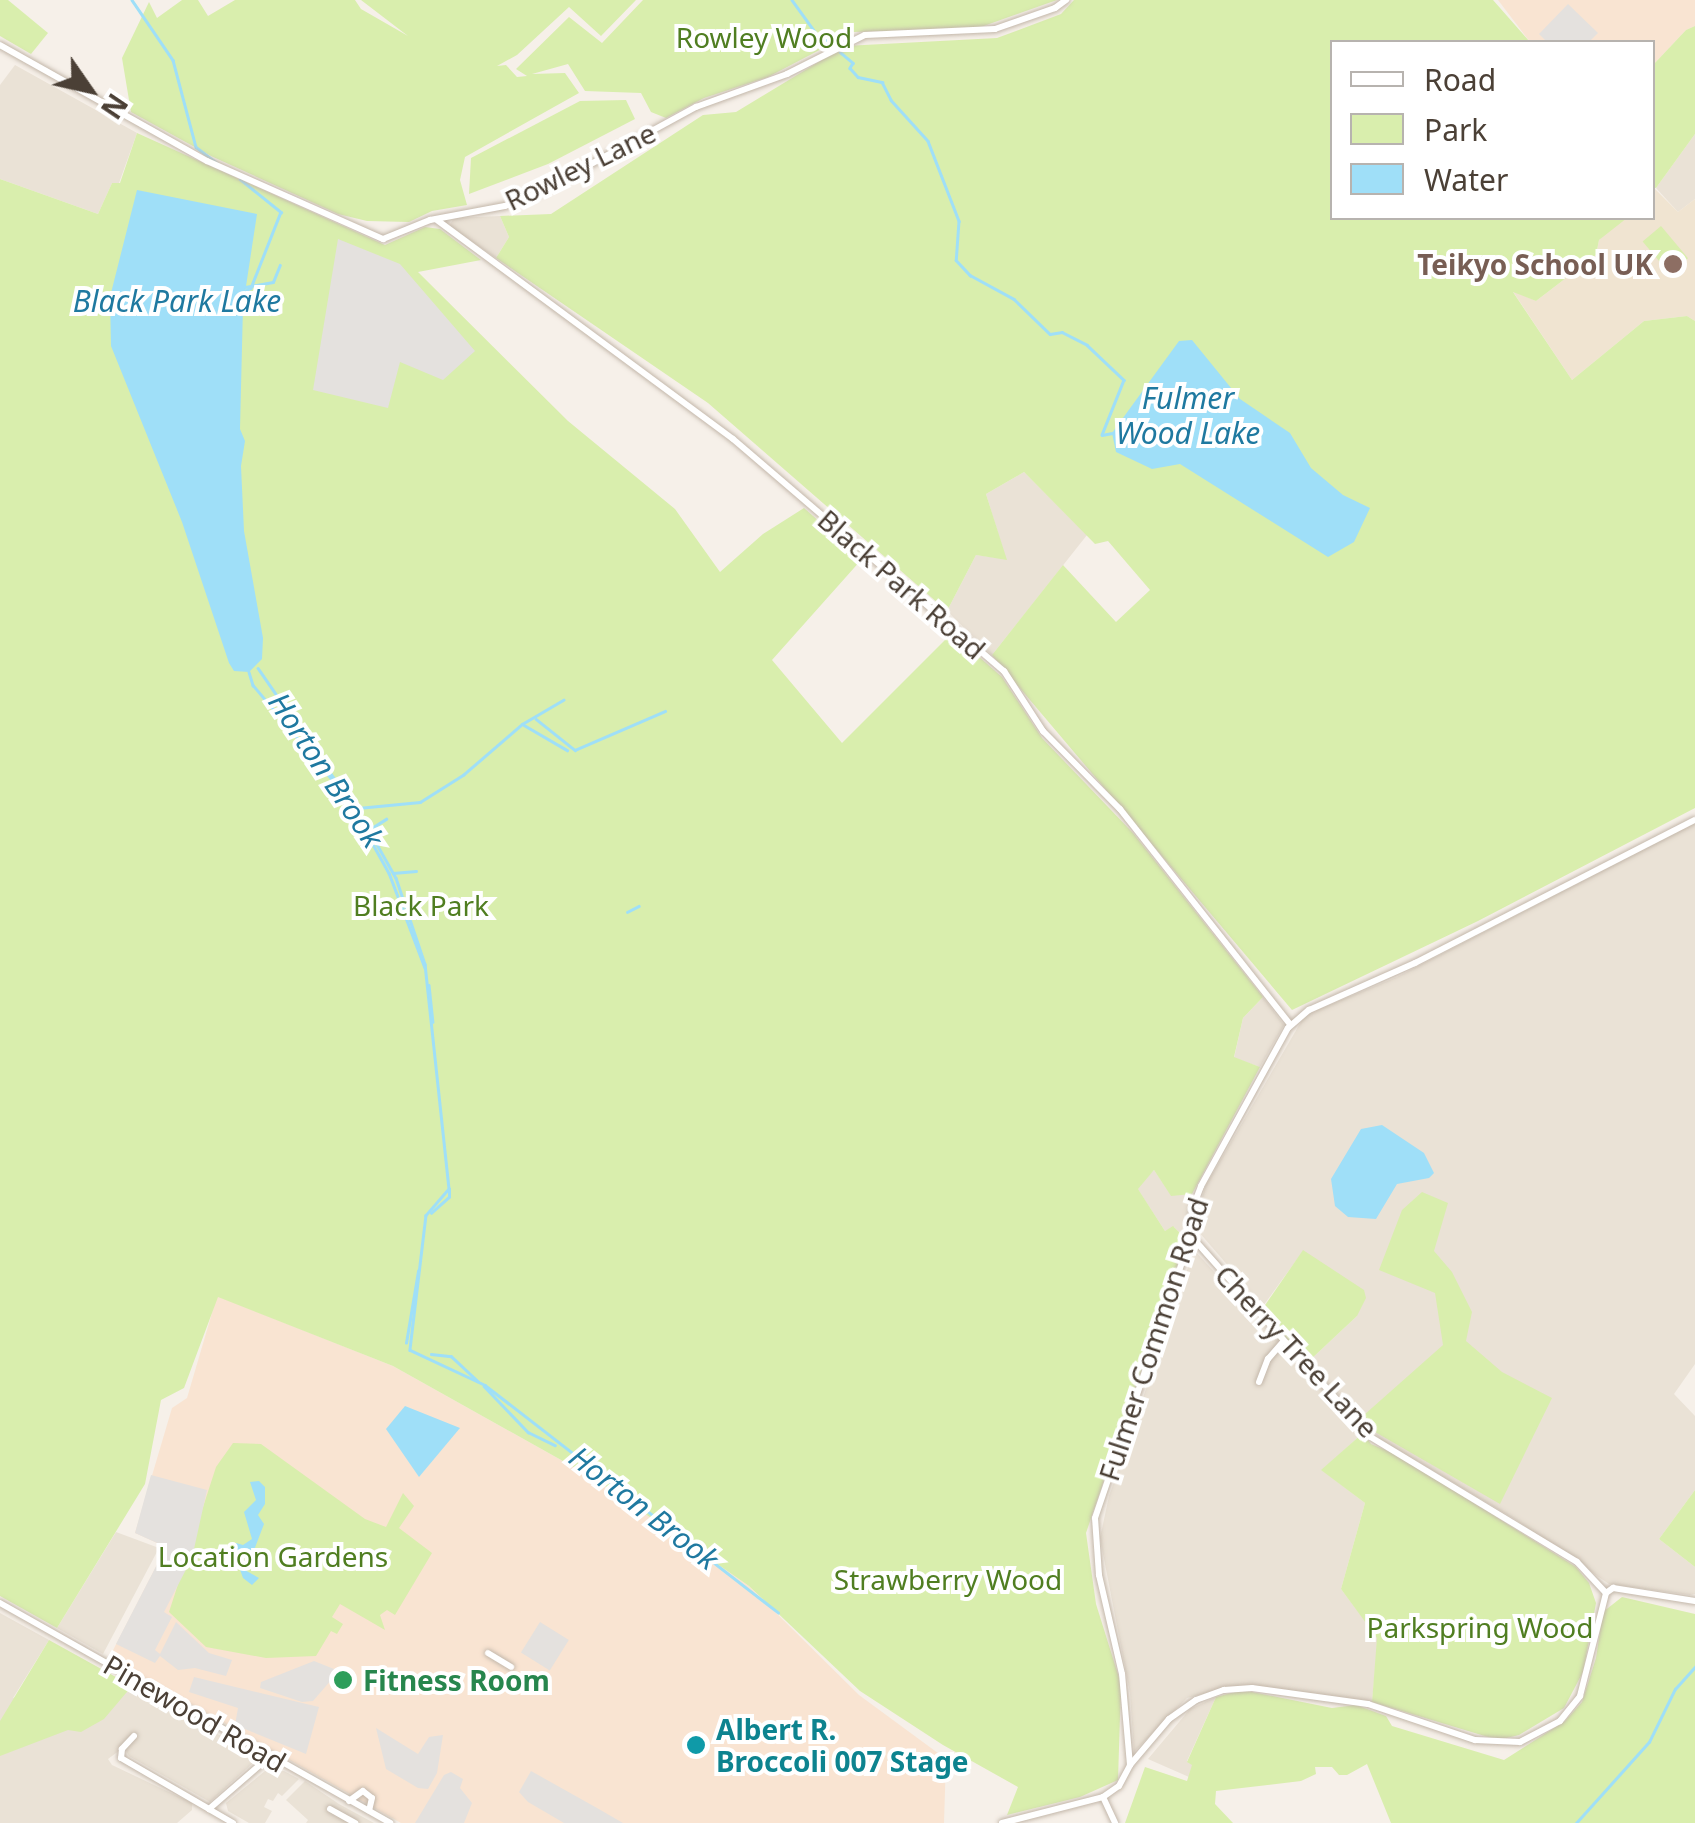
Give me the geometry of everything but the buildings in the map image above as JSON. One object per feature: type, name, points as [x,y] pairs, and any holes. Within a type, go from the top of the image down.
[{"type":"street","name":"Rowley Lane","points":[[0,45],[208,160],[370,237],[390,238],[437,220],[538,194],[696,107],[787,74],[866,35],[995,30],[1055,8],[1066,0]]},
{"type":"street","name":"Black Park Road","points":[[437,220],[733,440],[1004,671],[1043,731],[1120,810],[1290,1024]]},
{"type":"street","points":[[1290,1024],[1309,1010],[1416,963],[1695,820]]},
{"type":"street","name":"Fulmer Common Road","points":[[1130,1765],[1122,1674],[1098,1576],[1095,1518],[1191,1236],[1193,1207],[1290,1024]]},
{"type":"street","name":"Cherry Tree Lane","points":[[1191,1236],[1370,1436],[1576,1562],[1606,1592]]},
{"type":"street","points":[[1259,1382],[1268,1359],[1283,1342]]},
{"type":"street","points":[[1002,1823],[1103,1797],[1120,1786],[1130,1765],[1169,1719],[1196,1700],[1238,1689],[1368,1704],[1474,1740],[1520,1742],[1560,1721],[1580,1696],[1606,1592],[1613,1588],[1695,1601]]},
{"type":"street","name":"Pinewood Road","points":[[0,1603],[390,1823]]},
{"type":"street","points":[[488,1653],[511,1667]]},
{"type":"street","points":[[134,1736],[122,1749],[121,1758],[233,1823]]},
{"type":"street","points":[[209,1809],[269,1757]]},
{"type":"street","points":[[350,1800],[363,1790],[372,1798],[369,1811]]},
{"type":"street","points":[[1103,1797],[1115,1823]]},
{"type":"street","points":[[330,1809],[354,1822],[360,1806]]},
{"type":"shaded area","points":[[1498,0],[1695,0],[1695,26],[1686,30],[1655,63],[1655,40],[1528,40]]},
{"type":"shaded area","points":[[1568,4],[1598,33],[1591,40],[1545,40],[1539,34]]},
{"type":"shaded area","points":[[15,65],[137,133],[119,183],[112,183],[98,214],[0,179],[0,85]]},
{"type":"shaded area","points":[[1695,134],[1695,199],[1678,212],[1656,188]]},
{"type":"shaded area","points":[[1655,189],[1678,212],[1695,199],[1695,321],[1687,316],[1644,321],[1572,380],[1512,290],[1536,301],[1596,255],[1599,240],[1624,220],[1655,220]]},
{"type":"shaded area","points":[[500,216],[509,237],[496,258],[449,226],[454,218]]},
{"type":"shaded area","points":[[338,239],[400,264],[475,351],[443,380],[400,362],[388,408],[313,390]]},
{"type":"shaded area","points":[[1024,472],[1087,535],[992,655],[947,611],[976,555],[1006,559],[986,494]]},
{"type":"shaded area","points":[[1695,823],[1695,1364],[1674,1394],[1695,1416],[1695,1490],[1659,1539],[1695,1567],[1695,1594],[1690,1595],[1609,1584],[1516,1520],[1380,1439],[1308,1362],[1357,1316],[1303,1251],[1263,1306],[1198,1231],[1195,1220],[1206,1185],[1305,1015],[1397,977]]},
{"type":"shaded area","points":[[1263,997],[1284,1025],[1260,1067],[1234,1058],[1243,1018]]},
{"type":"shaded area","points":[[1154,1170],[1171,1195],[1192,1194],[1186,1239],[1174,1227],[1165,1231],[1137,1188]]},
{"type":"shaded area","points":[[1194,1250],[1363,1433],[1322,1470],[1365,1503],[1341,1589],[1378,1638],[1372,1702],[1232,1687],[1187,1698],[1134,1752],[1130,1693],[1100,1538],[1109,1496]]},
{"type":"shaded area","points":[[217,1296],[393,1366],[595,1479],[749,1586],[859,1695],[946,1759],[944,1823],[401,1823],[109,1658],[166,1547],[135,1533],[172,1408],[187,1398]]},
{"type":"shaded area","points":[[151,1475],[207,1490],[192,1558],[164,1612],[172,1617],[155,1650],[160,1654],[176,1622],[209,1653],[232,1660],[226,1676],[195,1668],[178,1670],[160,1656],[155,1663],[116,1644],[166,1547],[135,1533]]},
{"type":"shaded area","points":[[116,1532],[159,1548],[103,1654],[57,1628]]},
{"type":"shaded area","points":[[0,1613],[49,1640],[13,1698],[101,1669],[150,1696],[157,1706],[163,1704],[252,1753],[255,1761],[210,1802],[129,1756],[124,1747],[108,1759],[112,1765],[192,1803],[192,1810],[177,1823],[0,1823]]},
{"type":"shaded area","points":[[540,1622],[569,1640],[550,1671],[521,1653]]},
{"type":"shaded area","points":[[314,1661],[339,1671],[313,1701],[302,1702],[260,1688],[261,1682]]},
{"type":"shaded area","points":[[194,1677],[319,1707],[306,1754],[235,1725],[238,1708],[189,1692]]},
{"type":"shaded area","points":[[1216,1697],[1187,1761],[1193,1765],[1189,1777],[1148,1759],[1190,1709]]},
{"type":"shaded area","points":[[376,1728],[418,1754],[429,1737],[443,1735],[437,1773],[428,1789],[418,1788],[386,1769]]},
{"type":"shaded area","points":[[265,1771],[284,1771],[299,1779],[282,1796],[278,1793],[273,1801],[268,1799],[264,1807],[272,1811],[265,1823],[249,1823],[228,1811],[226,1803]]},
{"type":"shaded area","points":[[531,1771],[623,1823],[564,1823],[528,1802],[519,1792]]},
{"type":"shaded area","points":[[451,1772],[463,1779],[460,1788],[472,1803],[464,1823],[415,1823],[444,1775]]},
{"type":"shaded area","points":[[305,1781],[374,1823],[306,1823],[308,1820],[286,1800]]},
{"type":"green space","points":[[0,0],[8,0],[48,33],[31,54],[0,36]]},
{"type":"green space","name":"Rowley Wood","points":[[182,0],[198,0],[208,16],[235,0],[355,0],[361,9],[408,36],[361,0],[636,0],[601,36],[569,7],[517,55],[497,66],[506,65],[517,77],[527,76],[516,69],[569,17],[602,43],[643,0],[1057,0],[978,28],[854,32],[768,77],[704,98],[666,118],[651,112],[641,93],[585,91],[568,64],[532,74],[565,73],[579,93],[465,157],[460,180],[467,205],[432,211],[409,222],[367,221],[338,214],[211,156],[131,112],[122,58],[149,2],[157,18]]},
{"type":"green space","points":[[1074,0],[1493,0],[1528,40],[1330,40],[1330,220],[1624,220],[1599,240],[1596,255],[1536,301],[1513,292],[1572,380],[1644,321],[1687,316],[1695,321],[1695,808],[1478,921],[1292,1010],[992,655],[1063,565],[1116,622],[1150,590],[1108,541],[1095,544],[1024,472],[986,494],[1007,560],[976,555],[947,611],[708,403],[496,258],[509,237],[500,216],[551,214],[703,115],[736,112],[845,46],[997,38],[1061,14]]},
{"type":"green space","points":[[1695,26],[1695,134],[1656,188],[1655,63],[1686,30]]},
{"type":"green space","points":[[626,100],[635,119],[548,164],[469,194],[471,158],[580,101]]},
{"type":"green space","name":"Black Park","points":[[137,133],[385,245],[425,227],[440,229],[481,260],[418,272],[568,421],[675,509],[720,572],[763,534],[804,508],[862,559],[772,660],[842,743],[952,633],[1002,677],[1042,738],[1133,833],[1263,997],[1243,1018],[1234,1057],[1260,1067],[1192,1194],[1171,1196],[1154,1170],[1138,1189],[1165,1231],[1173,1226],[1186,1239],[1086,1533],[1096,1604],[1121,1684],[1118,1780],[1080,1797],[1007,1815],[1018,1787],[943,1745],[860,1691],[749,1586],[595,1479],[393,1366],[218,1297],[184,1388],[161,1400],[145,1484],[57,1628],[0,1596],[0,179],[98,214],[112,183],[120,183]]},
{"type":"green space","points":[[1661,226],[1688,258],[1670,274],[1643,241]]},
{"type":"green space","points":[[1422,1192],[1448,1203],[1434,1251],[1452,1272],[1472,1312],[1466,1341],[1502,1372],[1552,1398],[1500,1504],[1375,1432],[1364,1415],[1443,1345],[1435,1293],[1379,1270],[1402,1210]]},
{"type":"green space","points":[[1303,1250],[1364,1290],[1366,1298],[1357,1316],[1308,1362],[1261,1311]]},
{"type":"green space","name":"Parkspring Wood","points":[[1363,1433],[1371,1444],[1397,1455],[1576,1567],[1589,1583],[1596,1603],[1583,1672],[1564,1708],[1519,1735],[1498,1740],[1372,1702],[1377,1638],[1341,1589],[1365,1503],[1321,1470]]},
{"type":"green space","name":"Location Gardens","points":[[233,1443],[261,1444],[365,1519],[386,1527],[403,1493],[414,1506],[399,1528],[432,1553],[395,1615],[387,1610],[380,1615],[385,1630],[340,1604],[332,1617],[343,1624],[337,1634],[331,1631],[316,1656],[266,1658],[206,1647],[169,1612],[216,1467]]},
{"type":"green space","points":[[1695,1490],[1695,1567],[1659,1539]]},
{"type":"green space","points":[[1622,1597],[1695,1614],[1695,1823],[1391,1823],[1367,1764],[1347,1775],[1339,1775],[1332,1767],[1315,1767],[1316,1774],[1301,1781],[1216,1791],[1215,1804],[1233,1823],[1125,1823],[1145,1767],[1187,1781],[1192,1765],[1187,1762],[1216,1697],[1242,1690],[1332,1708],[1356,1705],[1386,1716],[1392,1726],[1504,1760],[1565,1721],[1582,1702],[1596,1658],[1603,1612]]},
{"type":"green space","points":[[49,1640],[132,1686],[104,1719],[81,1732],[68,1730],[0,1756],[0,1721]]},
{"type":"water","name":"Black Park Lake","points":[[137,190],[257,214],[243,306],[240,429],[245,441],[241,466],[244,531],[263,638],[262,659],[249,672],[234,671],[229,663],[182,522],[111,346],[110,297]]},
{"type":"water","name":"Fulmer Wood Lake","points":[[1192,340],[1240,399],[1290,433],[1311,468],[1343,495],[1370,508],[1354,542],[1328,557],[1180,464],[1152,469],[1116,452],[1112,433],[1179,341]]},
{"type":"water","points":[[1382,1125],[1424,1153],[1434,1173],[1429,1178],[1397,1184],[1376,1219],[1348,1217],[1335,1206],[1331,1179],[1361,1129]]},
{"type":"water","points":[[405,1406],[460,1428],[419,1477],[386,1429]]},
{"type":"water","points":[[259,1481],[265,1487],[265,1504],[258,1515],[264,1524],[253,1553],[242,1558],[243,1569],[259,1578],[252,1585],[243,1578],[233,1550],[236,1543],[243,1545],[252,1539],[244,1512],[256,1500],[250,1482]]},
{"type":"waterway","name":"Horton Brook","points":[[132,0],[173,60],[196,147],[217,163]]},
{"type":"waterway","points":[[792,0],[818,36]]},
{"type":"waterway","points":[[826,40],[831,42]]},
{"type":"waterway","points":[[840,52],[853,63],[850,68],[858,77],[882,82],[891,100],[928,141],[959,221],[956,260],[970,275],[1014,299],[1050,334],[1062,332],[1087,345],[1124,380],[1102,435],[1112,433]]},
{"type":"waterway","name":"Horton Brook","points":[[240,179],[281,212],[251,288],[244,292]]},
{"type":"waterway","points":[[245,287],[273,282],[280,265]]},
{"type":"waterway","name":"Horton Brook","points":[[258,668],[365,823],[396,878],[425,964],[449,1189],[426,1215],[410,1350],[485,1385],[778,1612]]},
{"type":"waterway","name":"Horton Brook","points":[[249,672],[253,685],[332,779],[360,821],[389,873],[425,968]]},
{"type":"waterway","points":[[358,808],[420,802],[463,775],[522,724],[563,700]]},
{"type":"waterway","points":[[536,719],[575,750],[665,711]]},
{"type":"waterway","points":[[524,725],[567,750]]},
{"type":"waterway","points":[[370,829],[386,819]]},
{"type":"waterway","points":[[393,873],[416,871]]},
{"type":"waterway","points":[[627,912],[639,906]]},
{"type":"waterway","name":"Horton Brook","points":[[429,985],[433,1022]]},
{"type":"waterway","points":[[431,1213],[449,1197],[449,1189]]},
{"type":"waterway","name":"Horton Brook","points":[[406,1343],[418,1271]]},
{"type":"waterway","points":[[431,1354],[451,1356],[478,1381]]},
{"type":"waterway","points":[[484,1386],[528,1432],[555,1445]]},
{"type":"waterway","points":[[1576,1823],[1649,1742],[1675,1689],[1695,1667]]},
{"type":"place","name":"Teikyo School UK","points":[[1673,264]]},
{"type":"place","name":"Fitness Room","points":[[343,1680]]},
{"type":"place","name":"Albert R. Broccoli 007 Stage","points":[[696,1745]]},
{"type":"park label","name":"Strawberry Wood","points":[[948,1579]]}]
